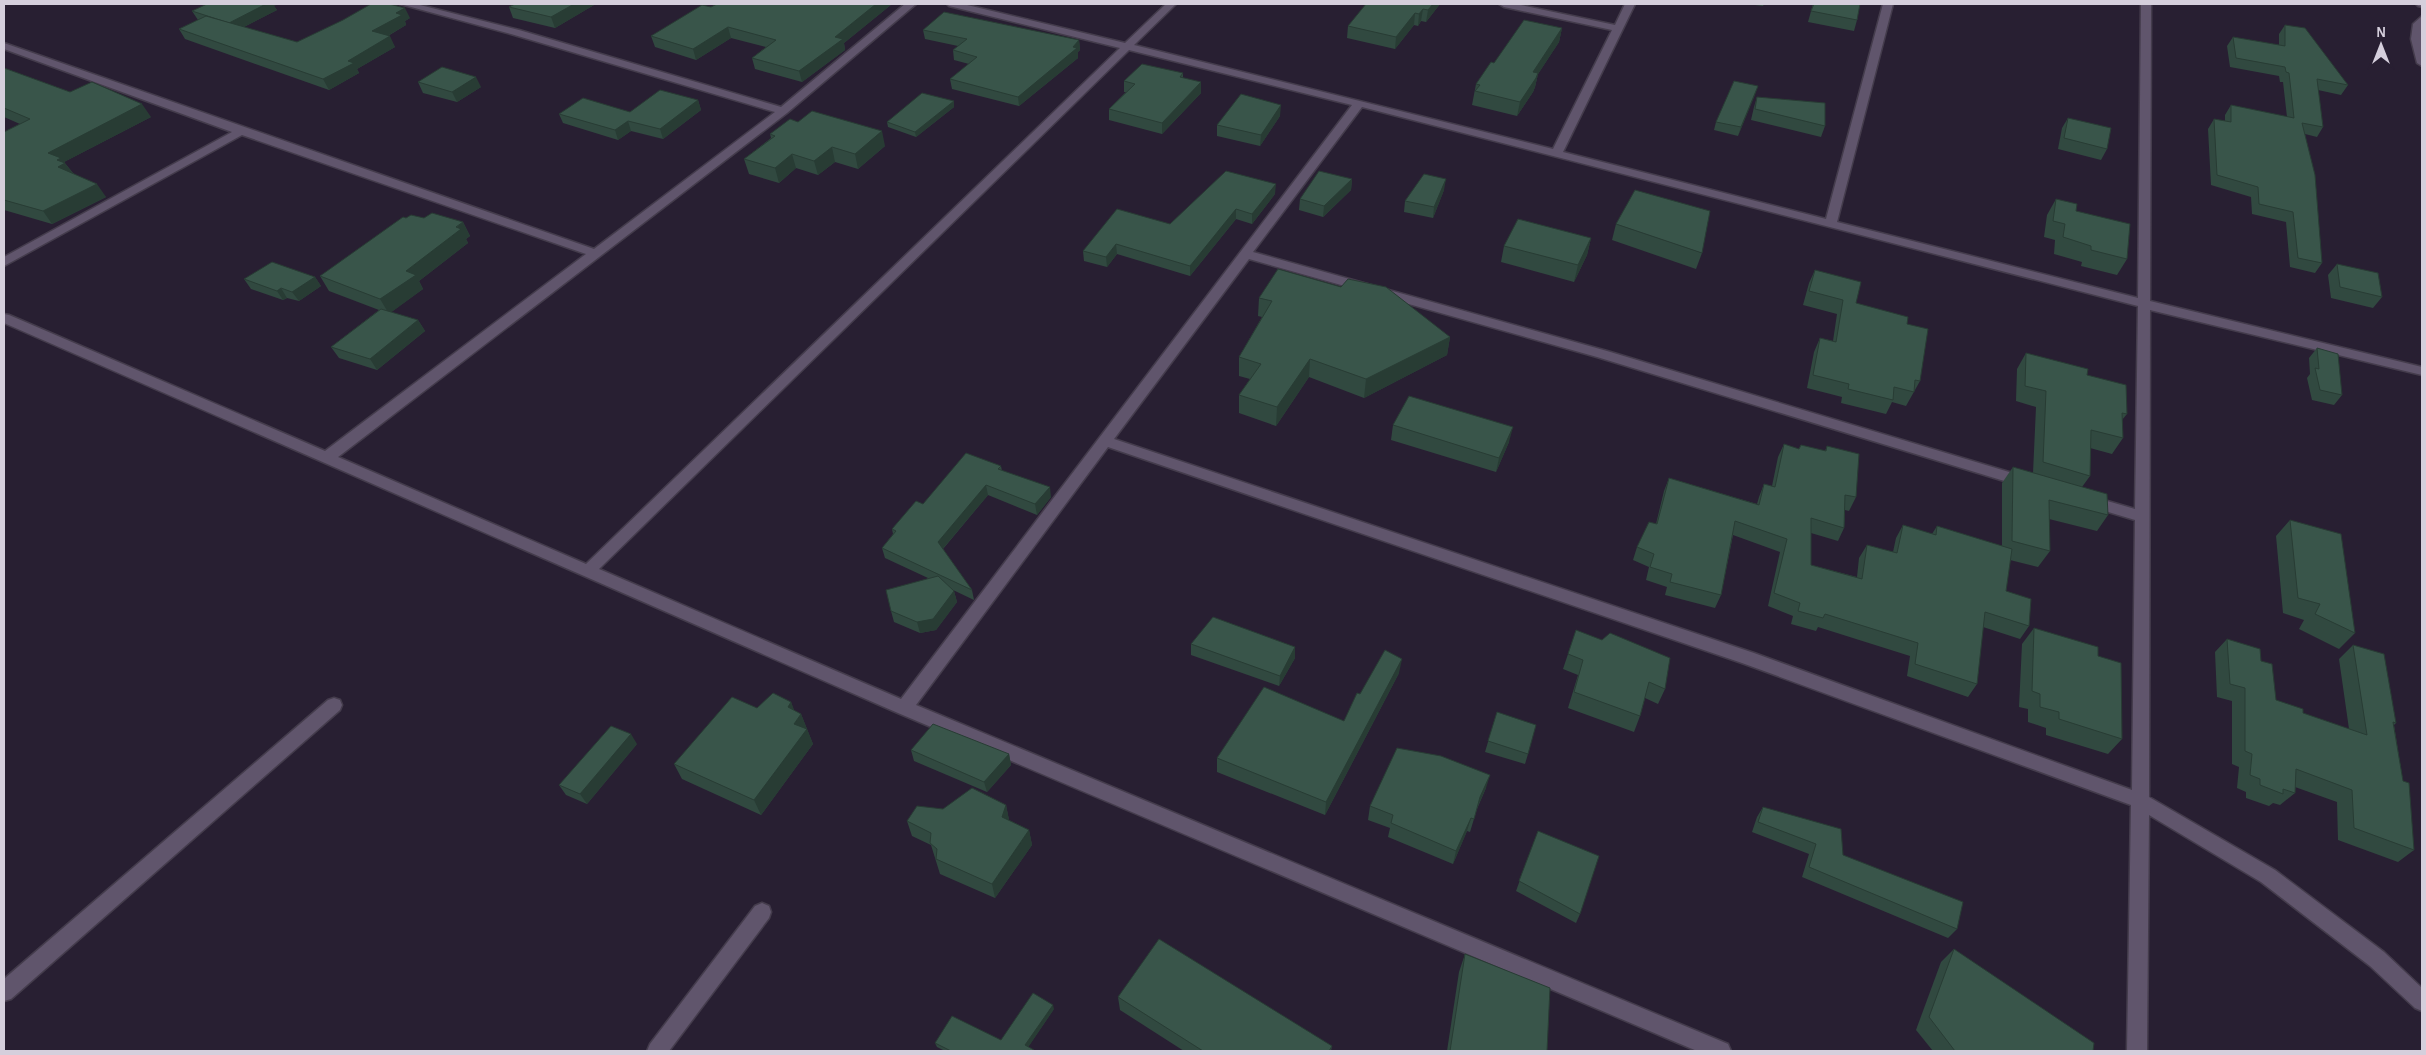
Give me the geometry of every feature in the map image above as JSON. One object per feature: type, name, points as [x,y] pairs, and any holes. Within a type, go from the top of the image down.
[{"type":"street","points":[[406,4],[515,32],[783,112]]},
{"type":"street","points":[[328,457],[594,253],[783,112],[911,4]]},
{"type":"street","points":[[952,4],[1359,103],[2144,304],[2422,371]]},
{"type":"street","points":[[588,570],[1171,4]]},
{"type":"street","points":[[1504,4],[1616,28]]},
{"type":"street","points":[[1556,154],[1616,28],[1630,4]]},
{"type":"street","points":[[1831,223],[1888,4]]},
{"type":"street","points":[[2137,1051],[2141,801],[2141,516],[2146,4]]},
{"type":"street","points":[[2422,19],[2418,24],[2416,38],[2422,63]]},
{"type":"street","points":[[4,46],[154,102],[594,253]]},
{"type":"street","points":[[904,708],[1359,103]]},
{"type":"street","points":[[4,262],[241,131]]},
{"type":"street","points":[[1246,254],[1593,352],[2039,486]]},
{"type":"street","points":[[4,318],[904,708],[1721,1051]]},
{"type":"street","points":[[1105,440],[1766,665],[2141,801],[2268,876],[2377,959],[2422,1001]]},
{"type":"street","points":[[2076,497],[2141,516]]},
{"type":"street","points":[[4,992],[334,705]]},
{"type":"street","points":[[657,1051],[762,912]]},
{"type":"building","points":[[207,4],[266,4],[229,23],[192,11]]},
{"type":"building","points":[[371,4],[389,4],[405,8],[396,13],[402,15],[372,31],[390,36],[348,61],[354,63],[323,79],[179,29],[206,16],[297,42]]},
{"type":"building","points":[[515,4],[574,4],[551,17],[509,7]]},
{"type":"building","points":[[717,4],[876,4],[835,37],[843,39],[799,71],[752,58],[776,40],[728,27],[693,49],[651,36],[702,5],[711,7]]},
{"type":"building","points":[[1366,4],[1433,4],[1428,10],[1423,9],[1419,14],[1415,13],[1396,37],[1348,26]]},
{"type":"building","points":[[1814,4],[1860,4],[1857,20],[1811,11]]},
{"type":"building","points":[[944,12],[1079,40],[1073,47],[1077,48],[1018,97],[950,79],[977,57],[953,50],[967,39],[923,30]]},
{"type":"building","points":[[1524,20],[1562,28],[1533,72],[1538,73],[1536,78],[1520,102],[1475,91],[1480,85],[1476,84],[1491,62],[1494,63]]},
{"type":"building","points":[[2285,25],[2305,28],[2348,85],[2317,79],[2323,127],[2302,123],[2315,175],[2322,263],[2298,258],[2293,212],[2259,204],[2258,187],[2217,175],[2214,119],[2231,122],[2231,105],[2294,118],[2289,73],[2286,72],[2285,67],[2236,58],[2233,37],[2285,46]]},
{"type":"building","points":[[1142,64],[1183,73],[1180,77],[1201,82],[1162,123],[1109,109],[1135,84],[1124,81]]},
{"type":"building","points":[[442,67],[476,77],[452,92],[418,82]]},
{"type":"building","points":[[4,68],[70,92],[92,82],[142,104],[48,153],[61,158],[57,160],[65,163],[58,167],[97,184],[43,211],[4,200],[4,132],[30,119],[4,108]]},
{"type":"building","points":[[1734,81],[1758,86],[1741,127],[1716,122]]},
{"type":"building","points":[[660,90],[698,100],[660,129],[628,121],[615,130],[559,114],[583,98],[630,112]]},
{"type":"building","points":[[922,93],[954,101],[915,132],[887,122]]},
{"type":"building","points":[[1241,94],[1281,105],[1261,135],[1217,125]]},
{"type":"building","points":[[1757,97],[1825,103],[1825,126],[1755,109]]},
{"type":"building","points":[[812,111],[882,131],[855,154],[832,147],[814,161],[792,154],[775,168],[744,159],[775,136],[770,134],[790,119],[798,122]]},
{"type":"building","points":[[2068,118],[2111,128],[2107,149],[2064,138]]},
{"type":"building","points":[[1226,171],[1276,184],[1252,214],[1236,209],[1190,266],[1116,244],[1106,257],[1083,251],[1117,209],[1170,224]]},
{"type":"building","points":[[1319,171],[1352,179],[1324,206],[1300,199]]},
{"type":"building","points":[[1424,174],[1446,179],[1434,207],[1405,201]]},
{"type":"building","points":[[1635,190],[1710,211],[1702,253],[1616,224]]},
{"type":"building","points":[[2056,199],[2077,204],[2076,211],[2130,224],[2127,259],[2091,250],[2091,246],[2063,237],[2065,224],[2053,221]]},
{"type":"building","points":[[432,213],[463,222],[456,227],[461,229],[406,271],[416,275],[380,299],[320,276],[403,217],[406,218],[411,215],[424,218]]},
{"type":"building","points":[[1518,219],[1591,238],[1578,265],[1504,246]]},
{"type":"building","points":[[272,262],[315,277],[292,292],[281,288],[277,291],[244,279]]},
{"type":"building","points":[[2337,264],[2378,273],[2382,297],[2340,287]]},
{"type":"building","points":[[1278,269],[1341,287],[1348,279],[1386,287],[1450,337],[1366,379],[1310,359],[1277,407],[1239,395],[1261,364],[1239,357],[1272,301],[1259,298]]},
{"type":"building","points":[[1815,270],[1861,282],[1856,303],[1908,317],[1907,324],[1928,329],[1920,381],[1915,380],[1914,392],[1894,387],[1893,400],[1848,389],[1849,384],[1813,375],[1820,338],[1836,342],[1843,300],[1809,291]]},
{"type":"building","points":[[381,309],[418,320],[370,359],[331,347]]},
{"type":"building","points":[[2317,348],[2338,354],[2342,395],[2320,390],[2315,368],[2319,369]]},
{"type":"building","points":[[2026,353],[2088,369],[2087,375],[2126,385],[2127,414],[2122,413],[2123,438],[2091,430],[2090,476],[2043,462],[2046,391],[2025,386]]},
{"type":"building","points":[[1409,396],[1513,427],[1499,458],[1393,425]]},
{"type":"building","points":[[1784,444],[1799,449],[1801,445],[1826,451],[1827,446],[1859,454],[1856,497],[1845,495],[1844,528],[1811,518],[1811,565],[1862,579],[1867,545],[1897,553],[1903,525],[1936,535],[1937,526],[2012,549],[2006,591],[2031,599],[2029,626],[1985,612],[1977,684],[1915,664],[1918,643],[1825,614],[1823,618],[1798,611],[1800,603],[1774,593],[1787,539],[1735,521],[1721,595],[1670,582],[1672,574],[1650,567],[1654,554],[1637,547],[1649,522],[1657,524],[1669,478],[1759,505],[1764,484],[1775,487]]},
{"type":"building","points":[[966,453],[1001,466],[998,469],[1050,487],[1035,504],[986,485],[938,542],[972,590],[882,548],[896,531],[892,529],[916,501],[923,504]]},
{"type":"building","points":[[2013,467],[2107,494],[2108,515],[2049,500],[2050,551],[2012,541]]},
{"type":"building","points":[[2290,520],[2341,534],[2355,633],[2315,614],[2320,604],[2298,598]]},
{"type":"building","points":[[938,576],[954,591],[933,619],[917,622],[891,611],[886,590]]},
{"type":"building","points":[[1213,617],[1295,647],[1280,676],[1191,644]]},
{"type":"building","points":[[2034,628],[2098,647],[2098,656],[2121,663],[2122,739],[2059,719],[2059,712],[2040,707],[2040,694],[2032,691]]},
{"type":"building","points":[[1576,630],[1602,640],[1610,633],[1670,658],[1665,689],[1649,682],[1640,716],[1574,692],[1583,660],[1568,654]]},
{"type":"building","points":[[2227,639],[2260,649],[2261,661],[2272,664],[2276,700],[2303,709],[2303,713],[2367,735],[2353,645],[2384,654],[2396,723],[2393,722],[2403,781],[2409,783],[2414,850],[2354,828],[2352,790],[2296,769],[2295,793],[2283,789],[2283,794],[2260,785],[2260,779],[2250,775],[2252,754],[2245,751],[2245,688],[2230,684]]},
{"type":"building","points":[[1385,650],[1402,659],[1326,802],[1217,758],[1264,687],[1344,721],[1357,693],[1360,694]]},
{"type":"building","points":[[773,693],[791,702],[788,707],[801,714],[794,724],[807,729],[754,800],[674,764],[732,697],[757,708]]},
{"type":"building","points":[[1497,712],[1536,725],[1528,754],[1488,741]]},
{"type":"building","points":[[933,724],[1009,754],[984,782],[911,750]]},
{"type":"building","points":[[611,726],[631,734],[580,794],[559,785]]},
{"type":"building","points":[[1397,748],[1441,756],[1490,775],[1480,797],[1474,819],[1471,818],[1456,851],[1391,823],[1393,815],[1370,806]]},
{"type":"building","points":[[972,788],[1006,805],[1002,817],[1029,830],[992,884],[936,859],[937,849],[930,843],[931,833],[907,821],[917,806],[943,809]]},
{"type":"building","points":[[1763,807],[1841,829],[1843,855],[1963,902],[1957,929],[1809,867],[1816,844],[1758,822]]},
{"type":"building","points":[[1538,831],[1599,856],[1580,914],[1519,881]]},
{"type":"building","points":[[1159,939],[1332,1046],[1329,1051],[1203,1051],[1118,997]]},
{"type":"building","points":[[1954,949],[2094,1043],[2093,1051],[1955,1051],[1929,1017]]},
{"type":"building","points":[[1465,954],[1550,988],[1547,1051],[1450,1051]]},
{"type":"building","points":[[1033,993],[1053,1005],[1025,1045],[1033,1051],[951,1051],[935,1043],[952,1016],[1001,1040]]}]
